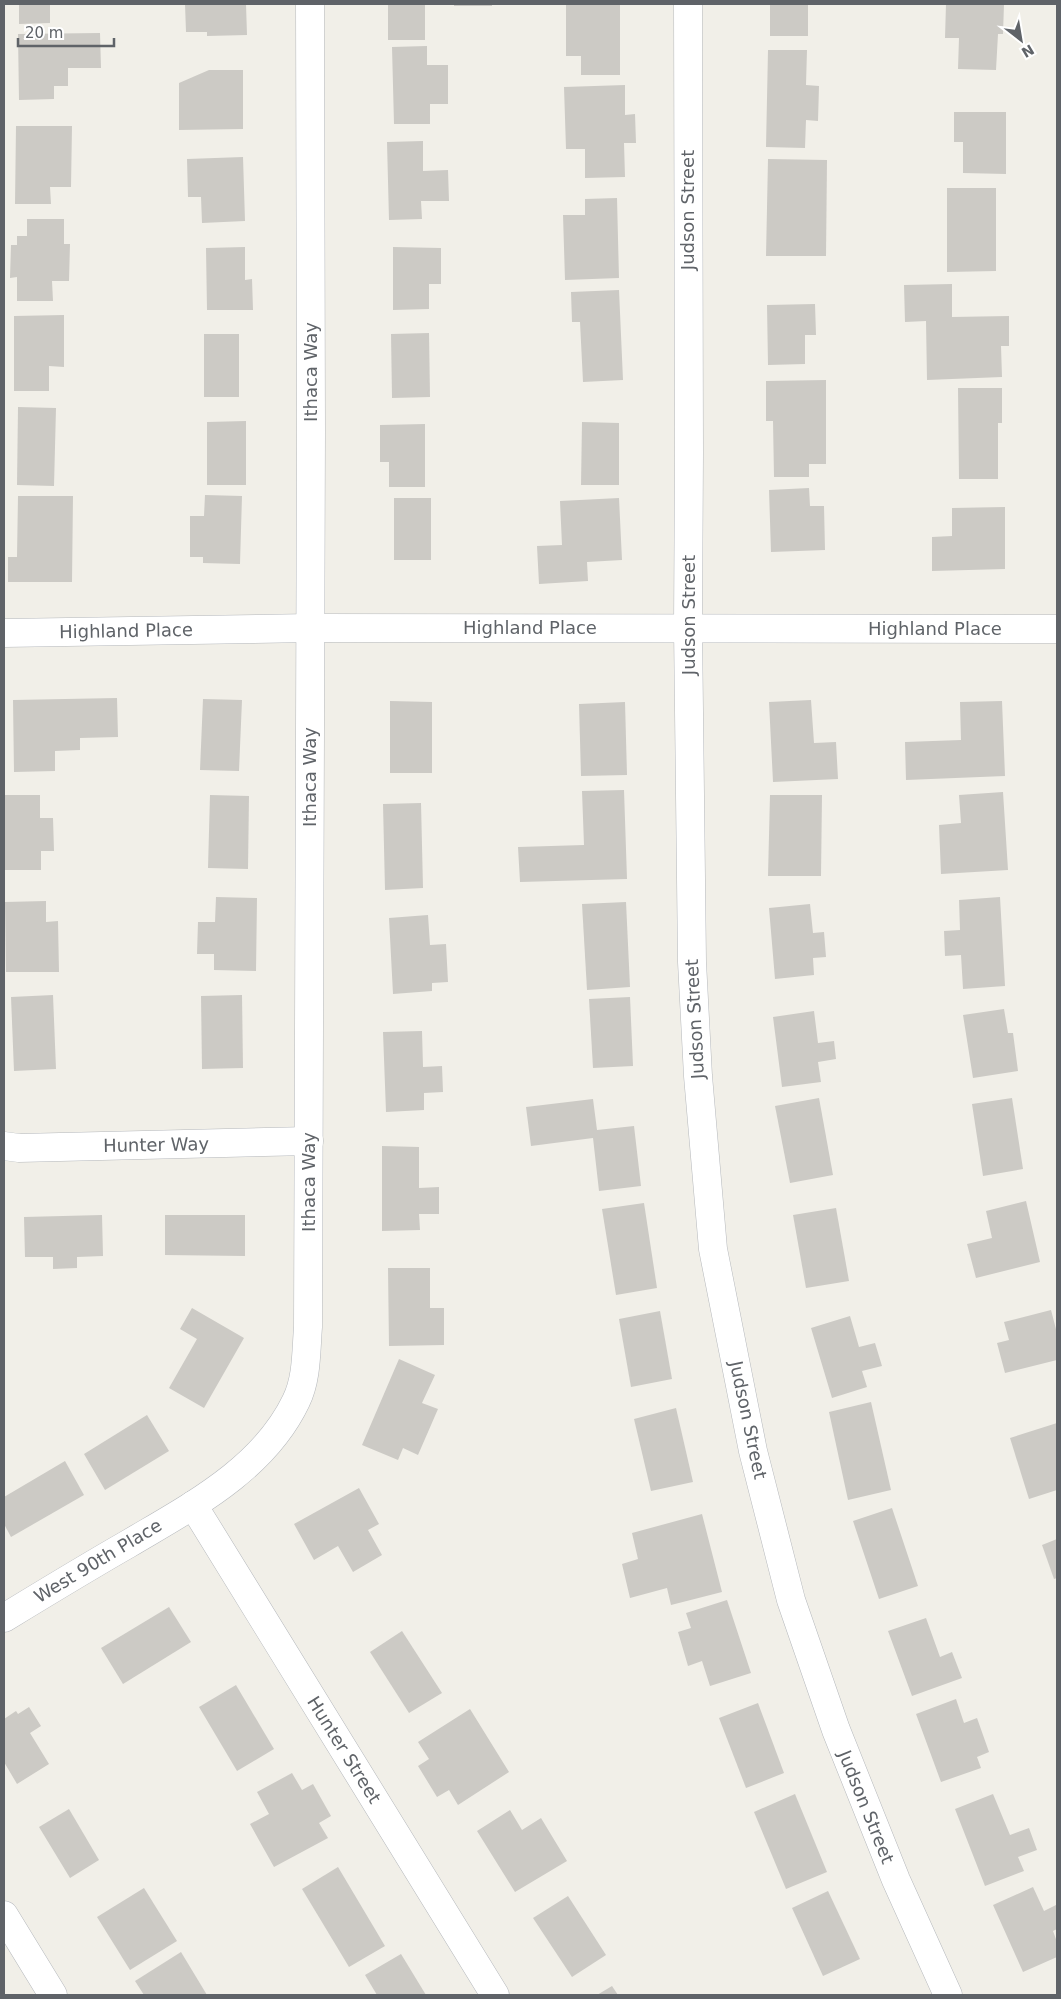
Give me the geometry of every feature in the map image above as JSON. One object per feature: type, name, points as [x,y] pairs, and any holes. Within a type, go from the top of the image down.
[{"type":"street","name":"Ithaca Way","points":[[193,1505],[236,1474],[268,1444],[285,1422],[297,1399],[305,1369],[308,1327],[309,1142],[310,4]]},
{"type":"street","name":"Judson Street","points":[[688,4],[690,453],[688,628],[692,962],[698,1076],[713,1249],[753,1451],[791,1600],[839,1739],[896,1880],[948,1995]]},
{"type":"street","name":"Highland Place","points":[[4,633],[310,628],[1057,629]]},
{"type":"street","name":"Hunter Way","points":[[4,1146],[19,1148],[309,1142]]},
{"type":"street","name":"West 90th Place","points":[[4,1618],[193,1505]]},
{"type":"street","name":"Hunter Street","points":[[193,1505],[495,1995]]},
{"type":"street","points":[[4,1915],[53,1995]]},
{"type":"building","points":[[19,4],[50,4],[50,23],[19,24]]},
{"type":"building","points":[[185,4],[246,4],[247,35],[207,36],[207,32],[186,32]]},
{"type":"building","points":[[388,4],[425,4],[425,40],[388,40]]},
{"type":"building","points":[[454,4],[492,4],[492,6],[454,6]]},
{"type":"building","points":[[566,4],[620,4],[620,75],[581,75],[581,56],[566,56]]},
{"type":"building","points":[[770,4],[808,4],[808,36],[770,36]]},
{"type":"building","points":[[946,4],[1004,4],[1003,34],[998,34],[996,70],[958,69],[959,38],[945,38]]},
{"type":"building","points":[[100,33],[101,68],[68,68],[68,86],[54,86],[54,99],[19,100],[18,34]]},
{"type":"building","points":[[427,46],[427,65],[448,65],[448,104],[430,104],[430,124],[394,124],[392,47]]},
{"type":"building","points":[[768,50],[807,50],[806,85],[819,86],[818,121],[806,120],[805,148],[766,147]]},
{"type":"building","points":[[209,70],[243,70],[243,129],[179,130],[179,83]]},
{"type":"building","points":[[625,85],[625,115],[635,114],[636,143],[624,143],[625,177],[585,178],[585,149],[566,149],[564,87]]},
{"type":"building","points":[[954,112],[1006,112],[1006,174],[963,173],[963,142],[954,142]]},
{"type":"building","points":[[16,126],[72,126],[71,187],[50,187],[51,204],[15,204]]},
{"type":"building","points":[[423,141],[423,171],[448,170],[449,201],[421,201],[422,219],[389,220],[387,142]]},
{"type":"building","points":[[243,157],[245,221],[202,223],[201,197],[188,197],[187,159]]},
{"type":"building","points":[[768,159],[827,160],[826,256],[766,256]]},
{"type":"building","points":[[947,188],[996,188],[996,271],[947,272]]},
{"type":"building","points":[[617,198],[619,278],[565,280],[563,215],[585,215],[585,199]]},
{"type":"building","points":[[27,219],[64,219],[64,244],[70,244],[69,281],[52,281],[53,301],[17,301],[17,277],[10,278],[11,245],[17,245],[17,236],[27,236]]},
{"type":"building","points":[[245,247],[245,280],[252,279],[253,310],[207,310],[206,248]]},
{"type":"building","points":[[393,247],[441,248],[441,284],[429,284],[429,309],[393,310]]},
{"type":"building","points":[[952,284],[952,317],[1009,316],[1009,346],[1001,346],[1002,377],[927,380],[926,321],[905,322],[904,285]]},
{"type":"building","points":[[619,290],[623,380],[583,382],[580,322],[572,322],[571,292]]},
{"type":"building","points":[[815,304],[816,335],[805,335],[805,364],[768,365],[767,305]]},
{"type":"building","points":[[64,315],[64,367],[49,366],[49,391],[14,391],[14,316]]},
{"type":"building","points":[[429,333],[430,397],[392,398],[391,334]]},
{"type":"building","points":[[204,334],[239,334],[239,397],[204,397]]},
{"type":"building","points":[[826,380],[826,464],[809,464],[809,477],[774,477],[773,421],[766,421],[766,381]]},
{"type":"building","points":[[958,388],[1002,388],[1002,423],[998,423],[998,479],[959,479]]},
{"type":"building","points":[[18,407],[56,408],[54,486],[17,485]]},
{"type":"building","points":[[246,421],[246,485],[207,485],[207,422]]},
{"type":"building","points":[[582,422],[619,423],[619,485],[581,485]]},
{"type":"building","points":[[425,424],[425,487],[389,487],[389,462],[380,462],[380,425]]},
{"type":"building","points":[[809,488],[810,506],[824,506],[825,550],[771,552],[769,490]]},
{"type":"building","points":[[205,495],[242,496],[240,564],[203,563],[203,557],[190,557],[190,516],[204,516]]},
{"type":"building","points":[[18,496],[73,496],[72,582],[8,582],[8,557],[17,557]]},
{"type":"building","points":[[394,498],[431,498],[431,560],[394,560]]},
{"type":"building","points":[[619,498],[622,560],[587,562],[588,581],[539,584],[537,546],[562,545],[560,501]]},
{"type":"building","points":[[1005,507],[1005,569],[932,571],[932,537],[952,536],[952,508]]},
{"type":"building","points":[[117,698],[118,737],[80,738],[80,750],[55,751],[55,771],[14,772],[13,700]]},
{"type":"building","points":[[203,699],[242,700],[239,771],[200,770]]},
{"type":"building","points":[[811,700],[814,743],[836,742],[838,779],[773,782],[769,702]]},
{"type":"building","points":[[390,701],[432,702],[432,773],[390,773]]},
{"type":"building","points":[[1002,701],[1005,776],[906,780],[905,742],[961,740],[960,702]]},
{"type":"building","points":[[625,702],[627,775],[581,776],[579,704]]},
{"type":"building","points":[[624,790],[627,879],[520,882],[518,847],[584,845],[582,791]]},
{"type":"building","points":[[1003,792],[1008,870],[941,874],[939,825],[961,823],[959,795]]},
{"type":"building","points":[[4,795],[40,795],[40,818],[53,818],[54,851],[41,851],[41,870],[4,870]]},
{"type":"building","points":[[210,795],[249,796],[248,869],[208,868]]},
{"type":"building","points":[[770,795],[822,795],[821,876],[768,876]]},
{"type":"building","points":[[421,803],[423,888],[385,890],[383,804]]},
{"type":"building","points":[[216,897],[257,898],[256,971],[214,970],[214,954],[197,954],[198,922],[215,922]]},
{"type":"building","points":[[1000,897],[1005,986],[963,989],[961,955],[945,956],[944,931],[960,930],[959,900]]},
{"type":"building","points":[[46,901],[46,922],[58,921],[59,972],[6,972],[5,902]]},
{"type":"building","points":[[626,902],[630,987],[587,990],[582,904]]},
{"type":"building","points":[[810,904],[813,933],[824,932],[826,957],[813,958],[814,975],[775,979],[769,908]]},
{"type":"building","points":[[428,915],[430,945],[446,944],[448,982],[432,983],[432,991],[393,994],[389,918]]},
{"type":"building","points":[[53,995],[56,1069],[14,1071],[11,997]]},
{"type":"building","points":[[242,995],[243,1068],[202,1069],[201,996]]},
{"type":"building","points":[[630,997],[633,1066],[593,1068],[589,999]]},
{"type":"building","points":[[1004,1009],[1008,1033],[1013,1033],[1018,1071],[973,1078],[963,1015]]},
{"type":"building","points":[[814,1011],[818,1043],[834,1041],[836,1059],[818,1062],[821,1082],[782,1087],[773,1017]]},
{"type":"building","points":[[422,1031],[423,1067],[442,1066],[443,1092],[424,1093],[424,1110],[386,1112],[383,1032]]},
{"type":"building","points":[[819,1098],[833,1175],[790,1183],[775,1106]]},
{"type":"building","points":[[1012,1098],[1023,1169],[983,1176],[972,1104]]},
{"type":"building","points":[[593,1099],[597,1130],[634,1126],[641,1186],[599,1191],[593,1138],[531,1146],[526,1107]]},
{"type":"building","points":[[382,1146],[419,1147],[419,1188],[439,1187],[439,1214],[419,1214],[420,1230],[382,1231]]},
{"type":"building","points":[[1026,1201],[1040,1262],[976,1278],[967,1244],[992,1238],[986,1211]]},
{"type":"building","points":[[644,1203],[657,1288],[616,1295],[602,1209]]},
{"type":"building","points":[[836,1208],[849,1281],[806,1288],[793,1215]]},
{"type":"building","points":[[102,1215],[103,1256],[77,1257],[77,1268],[53,1269],[53,1257],[25,1257],[24,1217]]},
{"type":"building","points":[[165,1215],[245,1215],[245,1256],[165,1255]]},
{"type":"building","points":[[388,1268],[430,1268],[430,1308],[444,1308],[444,1345],[389,1346]]},
{"type":"building","points":[[192,1308],[244,1338],[204,1408],[169,1388],[197,1339],[180,1329]]},
{"type":"building","points":[[1051,1310],[1057,1333],[1057,1360],[1005,1373],[997,1343],[1009,1340],[1004,1322]]},
{"type":"building","points":[[660,1311],[672,1379],[631,1387],[619,1319]]},
{"type":"building","points":[[850,1316],[859,1347],[875,1343],[882,1366],[862,1371],[867,1387],[832,1398],[811,1328]]},
{"type":"building","points":[[399,1359],[435,1375],[422,1403],[438,1409],[418,1455],[403,1448],[398,1460],[362,1445]]},
{"type":"building","points":[[871,1402],[891,1490],[848,1500],[829,1412]]},
{"type":"building","points":[[676,1408],[693,1482],[651,1491],[634,1419]]},
{"type":"building","points":[[147,1415],[169,1451],[105,1490],[84,1454]]},
{"type":"building","points":[[1057,1423],[1057,1490],[1029,1499],[1010,1438]]},
{"type":"building","points":[[65,1461],[84,1495],[11,1537],[4,1524],[4,1497]]},
{"type":"building","points":[[359,1488],[379,1524],[368,1530],[382,1555],[353,1572],[338,1546],[314,1560],[294,1524]]},
{"type":"building","points":[[892,1508],[918,1586],[879,1599],[853,1521]]},
{"type":"building","points":[[702,1514],[722,1592],[671,1605],[667,1588],[630,1598],[622,1564],[638,1559],[632,1533]]},
{"type":"building","points":[[1057,1539],[1057,1578],[1054,1579],[1042,1545]]},
{"type":"building","points":[[727,1600],[751,1673],[710,1686],[702,1661],[688,1666],[678,1632],[691,1628],[686,1613]]},
{"type":"building","points":[[169,1607],[191,1642],[123,1684],[101,1648]]},
{"type":"building","points":[[926,1618],[940,1657],[952,1652],[962,1678],[912,1696],[888,1631]]},
{"type":"building","points":[[402,1631],[442,1693],[409,1713],[370,1652]]},
{"type":"building","points":[[236,1685],[274,1749],[237,1771],[199,1707]]},
{"type":"building","points":[[956,1699],[964,1723],[977,1718],[989,1752],[977,1757],[981,1768],[941,1782],[916,1714]]},
{"type":"building","points":[[758,1703],[784,1773],[746,1788],[719,1718]]},
{"type":"building","points":[[29,1707],[41,1726],[30,1733],[49,1764],[17,1784],[4,1762],[4,1719],[16,1711],[18,1714]]},
{"type":"building","points":[[470,1709],[509,1772],[458,1805],[449,1790],[437,1797],[418,1766],[429,1759],[418,1742]]},
{"type":"building","points":[[292,1773],[302,1790],[313,1784],[331,1816],[319,1823],[328,1838],[274,1867],[250,1824],[269,1814],[257,1792]]},
{"type":"building","points":[[795,1794],[827,1872],[786,1889],[754,1812]]},
{"type":"building","points":[[993,1794],[1010,1835],[1029,1828],[1037,1850],[1018,1857],[1024,1871],[985,1886],[955,1809]]},
{"type":"building","points":[[69,1809],[99,1860],[70,1878],[39,1827]]},
{"type":"building","points":[[510,1810],[522,1830],[541,1818],[567,1861],[515,1892],[477,1831]]},
{"type":"building","points":[[338,1867],[385,1946],[349,1967],[302,1889]]},
{"type":"building","points":[[1033,1887],[1044,1911],[1056,1905],[1057,1929],[1053,1931],[1057,1942],[1057,1957],[1023,1972],[993,1905]]},
{"type":"building","points":[[144,1888],[177,1941],[130,1970],[97,1917]]},
{"type":"building","points":[[828,1891],[860,1959],[823,1976],[792,1908]]},
{"type":"building","points":[[568,1896],[606,1955],[572,1977],[533,1918]]},
{"type":"building","points":[[181,1952],[207,1995],[144,1995],[135,1981]]},
{"type":"building","points":[[401,1954],[426,1995],[377,1995],[365,1975]]},
{"type":"building","points":[[612,1986],[618,1995],[597,1995]]}]
